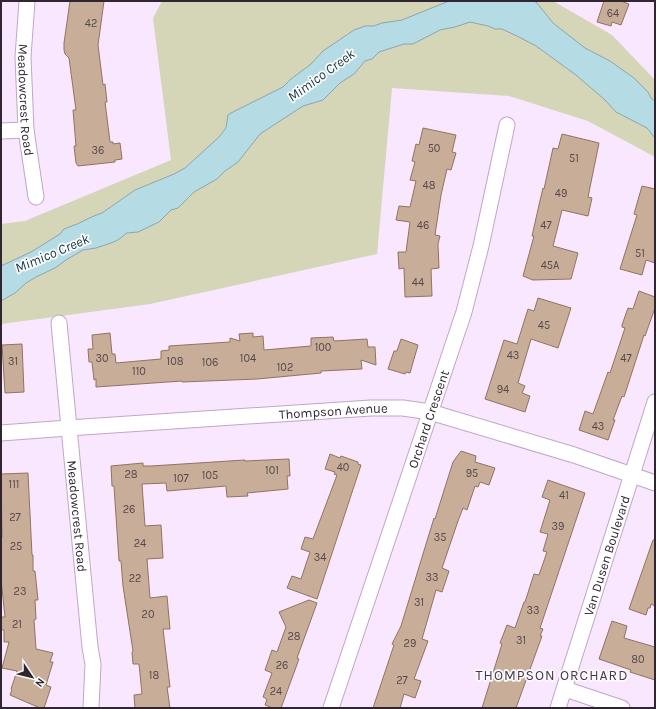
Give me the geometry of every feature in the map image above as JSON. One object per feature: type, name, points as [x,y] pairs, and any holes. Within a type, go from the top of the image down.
[{"type":"street","name":"Meadowcrest Road","points":[[27,1],[23,57],[26,130],[36,197]]},
{"type":"street","name":"Orchard Crescent","points":[[331,708],[464,312],[507,125]]},
{"type":"street","points":[[1,131],[26,130]]},
{"type":"street","name":"Meadowcrest Road","points":[[59,323],[68,428],[93,664],[91,708]]},
{"type":"street","name":"Van Dusen Boulevard","points":[[558,708],[655,402]]},
{"type":"street","name":"Thompson Avenue","points":[[1,434],[68,428],[371,408],[403,408],[430,412],[574,455],[655,483]]},
{"type":"street","points":[[565,689],[622,708]]},
{"type":"shaded area","points":[[162,1],[553,1],[612,35],[655,80],[655,157],[588,121],[509,96],[392,88],[377,254],[150,304],[1,324],[1,224],[25,221],[171,160],[153,18]]},
{"type":"water","name":"Mimico Creek","points":[[449,1],[534,1],[553,23],[585,48],[610,61],[634,78],[648,92],[651,98],[655,101],[655,138],[647,128],[616,112],[605,100],[576,75],[536,46],[502,29],[495,29],[470,22],[440,30],[413,44],[404,44],[379,52],[372,59],[365,61],[354,74],[340,83],[323,100],[303,106],[260,134],[238,162],[217,179],[194,192],[178,208],[171,210],[159,222],[138,232],[127,233],[111,243],[96,248],[83,250],[55,268],[26,283],[15,293],[1,301],[1,266],[31,252],[60,234],[64,229],[102,213],[135,190],[185,168],[219,137],[226,128],[228,115],[283,87],[311,64],[323,51],[354,30],[365,26],[374,26],[382,23],[402,20]]},
{"type":"building","points":[[70,1],[104,1],[98,45],[103,85],[105,84],[107,102],[105,102],[110,142],[113,142],[113,144],[120,143],[122,159],[115,160],[115,162],[78,166],[76,163],[73,110],[76,110],[69,58],[65,54],[64,50]]},
{"type":"building","points":[[604,1],[621,1],[629,4],[621,25],[612,22],[611,26],[597,22]]},
{"type":"building","points":[[423,128],[456,135],[452,152],[456,153],[451,170],[447,169],[441,195],[435,235],[440,236],[438,244],[439,268],[431,269],[432,296],[405,297],[404,268],[399,269],[398,252],[406,252],[410,222],[396,220],[399,206],[410,207],[416,181],[410,180],[415,162],[412,161],[416,144],[419,145]]},
{"type":"building","points":[[562,134],[599,143],[588,197],[592,198],[588,216],[562,210],[553,246],[578,253],[571,279],[533,280],[523,276],[534,236],[532,236],[553,148],[558,149]]},
{"type":"building","points":[[642,186],[655,189],[655,263],[646,260],[642,275],[620,269],[637,215],[634,214]]},
{"type":"building","points":[[639,291],[655,297],[655,308],[645,336],[644,335],[624,397],[622,396],[613,420],[615,420],[608,440],[579,430],[585,411],[593,414],[608,372],[610,373],[625,328],[622,327],[622,325],[628,308],[633,309]]},
{"type":"building","points":[[538,298],[571,308],[558,348],[531,339],[518,383],[525,386],[522,393],[530,396],[525,412],[485,399],[504,340],[517,344],[528,309],[534,311]]},
{"type":"building","points":[[110,333],[112,354],[115,354],[116,363],[161,359],[161,351],[169,350],[169,346],[230,342],[230,338],[240,341],[239,334],[253,333],[253,337],[263,336],[264,350],[311,346],[311,338],[333,337],[334,341],[367,339],[368,347],[375,347],[376,365],[361,360],[362,369],[321,371],[321,373],[257,379],[182,381],[96,387],[96,379],[94,380],[92,362],[89,362],[88,349],[93,349],[92,335]]},
{"type":"building","points":[[401,339],[418,345],[410,373],[406,372],[405,374],[388,369],[394,351],[397,351]]},
{"type":"building","points":[[22,344],[24,392],[5,393],[2,345]]},
{"type":"building","points":[[461,451],[476,456],[475,462],[495,468],[489,485],[480,482],[478,487],[475,486],[467,510],[463,508],[458,521],[442,568],[449,571],[442,592],[436,590],[422,639],[428,641],[414,679],[421,681],[415,698],[404,694],[400,708],[373,708],[394,645],[392,644],[401,626],[453,462]]},
{"type":"building","points":[[330,454],[358,462],[358,464],[361,465],[317,599],[287,588],[292,576],[301,579],[310,552],[301,549],[305,537],[313,539],[337,475],[334,474],[335,472],[325,469]]},
{"type":"building","points":[[289,459],[290,476],[287,476],[288,489],[247,493],[248,496],[227,497],[226,486],[167,491],[166,483],[142,484],[145,526],[161,525],[163,558],[147,559],[150,598],[167,596],[170,629],[163,629],[170,687],[167,687],[170,708],[135,708],[134,695],[142,694],[139,664],[133,664],[133,651],[123,586],[121,561],[119,561],[114,486],[112,486],[111,466],[143,463],[143,466],[151,466],[245,460]]},
{"type":"building","points":[[28,473],[33,571],[35,571],[38,600],[35,600],[36,619],[34,620],[36,649],[53,653],[50,662],[53,662],[46,685],[51,687],[44,708],[40,708],[10,695],[17,671],[2,668],[9,642],[4,642],[4,630],[1,630],[1,617],[5,617],[1,579],[1,474]]},
{"type":"building","points":[[548,480],[585,493],[540,628],[543,629],[540,636],[542,636],[516,708],[482,708],[502,644],[500,643],[507,625],[515,628],[534,574],[539,575],[547,552],[543,551],[548,534],[540,532],[550,500],[542,497]]},
{"type":"building","points":[[653,540],[655,540],[655,606],[651,604],[646,615],[629,609]]},
{"type":"building","points":[[309,600],[317,603],[281,708],[273,708],[265,705],[267,699],[263,697],[272,673],[265,670],[272,650],[277,652],[286,627],[279,612]]},
{"type":"building","points":[[612,621],[627,626],[624,638],[655,647],[655,680],[630,672],[631,670],[599,659]]},
{"type":"district","name":"THOMPSON ORCHARD","points":[[552,675]]}]
